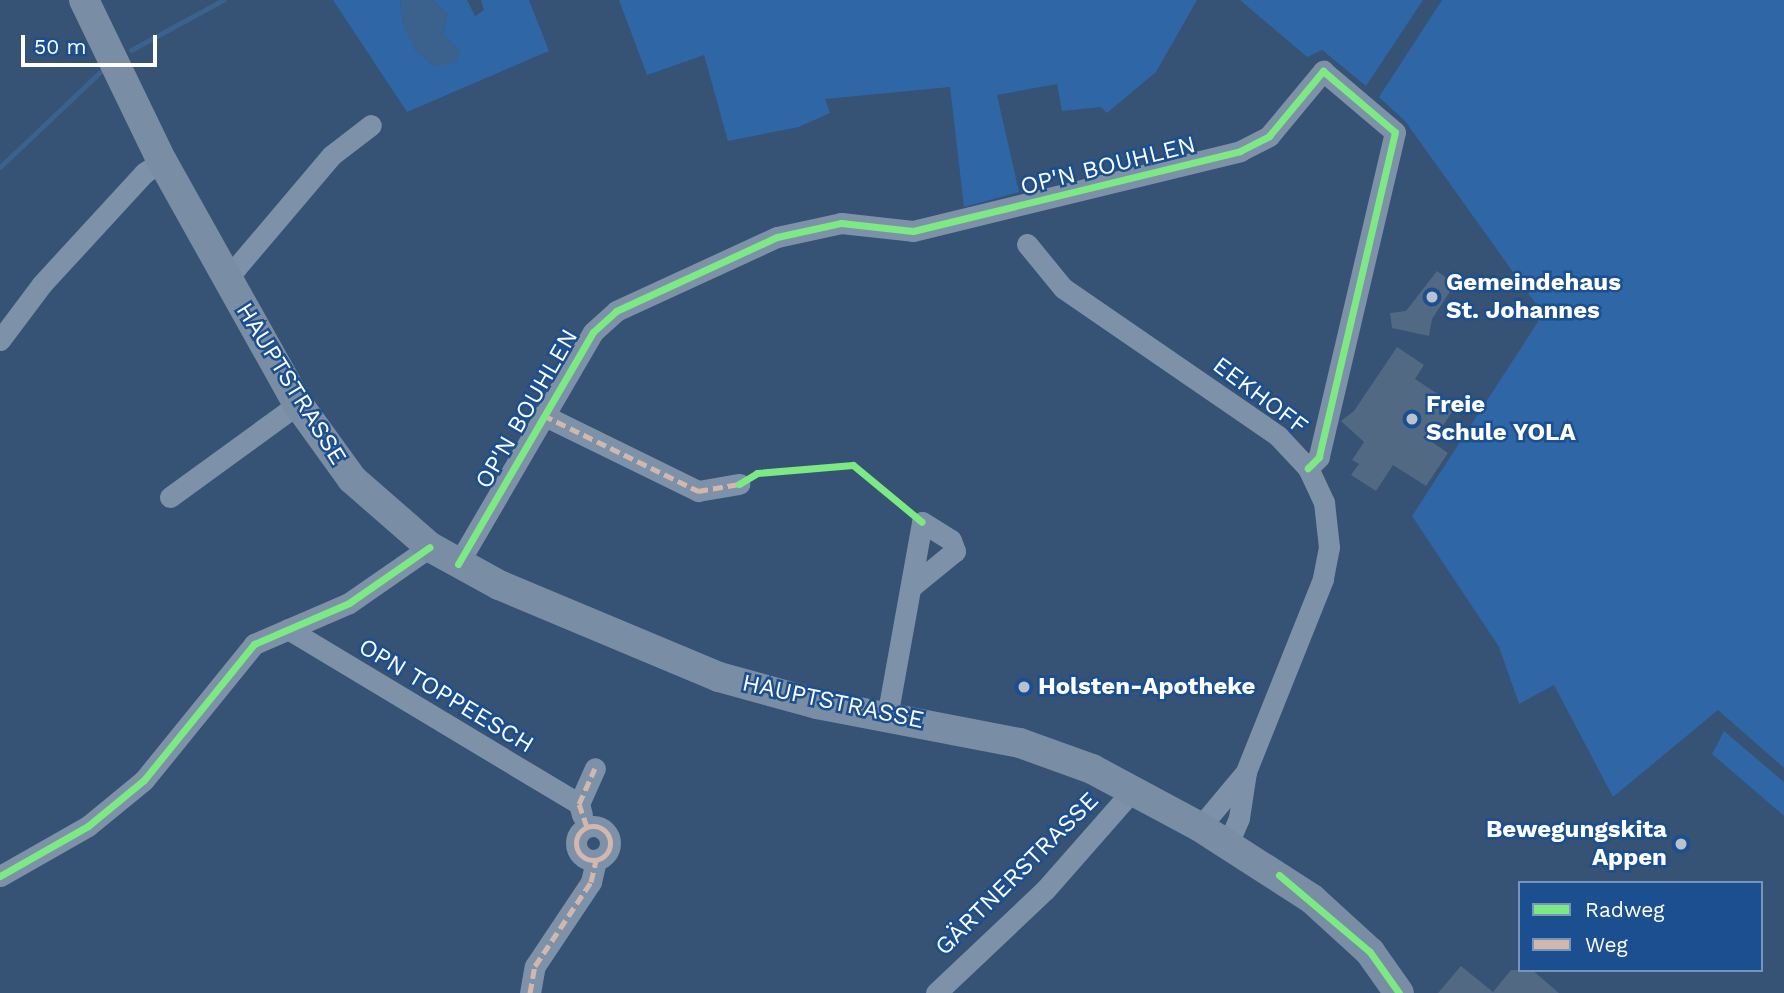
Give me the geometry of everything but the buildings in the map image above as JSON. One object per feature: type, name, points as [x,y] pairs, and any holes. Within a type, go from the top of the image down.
[{"type":"main road","name":"HAUPTSTRASSE","points":[[84,0],[162,161],[298,404],[352,479],[430,547],[458,564],[719,677],[887,717],[1020,743],[1133,790],[1228,844],[1341,923],[1399,993]]},
{"type":"street","name":"OP'N BOUHLEN","points":[[458,564],[593,332],[616,311],[671,282],[777,237],[841,223],[913,231],[1240,151],[1269,136],[1322,71],[1395,132],[1319,457],[1308,468]]},
{"type":"street","name":"HAUPTSTRASSE","points":[[224,275],[236,268],[332,155],[371,125]]},
{"type":"street","points":[[0,340],[42,284],[144,173],[162,161]]},
{"type":"street","name":"EEKHOFF","points":[[1027,244],[1063,288],[1278,436],[1308,468],[1324,502],[1328,563],[1246,772],[1239,818],[1228,844]]},
{"type":"street","points":[[170,498],[298,404]]},
{"type":"street","points":[[543,415],[698,491],[739,484]]},
{"type":"street","name":"OPN TOPPEESCH","points":[[0,876],[88,826],[144,780],[254,644],[349,603],[430,547]]},
{"type":"street","points":[[887,717],[911,587]]},
{"type":"street","name":"OPN TOPPEESCH","points":[[288,629],[579,804]]},
{"type":"street","points":[[530,993],[535,966],[591,882],[596,860],[607,853],[610,842],[599,827],[587,827],[579,804],[595,768]]},
{"type":"street","name":"EEKHOFF","points":[[1200,827],[1246,772]]},
{"type":"street","name":"GÄRTNERSTRASSE","points":[[936,993],[1045,890],[1133,790]]},
{"type":"shaded area","points":[[333,0],[400,0],[403,25],[443,34],[447,14],[433,0],[467,0],[475,16],[484,10],[481,0],[529,0],[549,51],[407,112]]},
{"type":"shaded area","points":[[400,0],[433,0],[447,14],[443,34],[460,52],[457,62],[435,66],[415,51],[403,25]]},
{"type":"shaded area","points":[[619,0],[1197,0],[1156,72],[1107,113],[1101,107],[1062,111],[1057,84],[997,95],[1019,192],[964,207],[950,87],[825,99],[830,113],[799,127],[728,141],[704,55],[647,75]]},
{"type":"shaded area","points":[[1240,0],[1423,0],[1366,86],[1322,50],[1307,57]]},
{"type":"shaded area","points":[[1442,0],[1784,0],[1784,768],[1718,710],[1613,797],[1554,685],[1519,704],[1499,647],[1412,516],[1543,314],[1405,121],[1379,97]]},
{"type":"shaded area","points":[[1724,731],[1784,782],[1784,816],[1712,754]]},
{"type":"waterway","points":[[131,50],[223,0]]},
{"type":"waterway","points":[[0,167],[100,72]]},
{"type":"marked path","points":[[543,415],[698,491],[739,484]]},
{"type":"marked path","points":[[587,827],[579,804],[595,768]]},
{"type":"marked path","points":[[593,826],[605,831],[610,843],[605,855],[593,860],[581,855],[576,843],[581,831],[593,826]]},
{"type":"marked path","points":[[530,993],[535,966],[591,882],[596,860]]},
{"type":"cycle path","points":[[458,564],[593,332],[616,311],[777,237],[841,223],[913,231],[1240,151],[1269,136],[1323,71],[1395,132],[1319,457],[1308,468]]},
{"type":"cycle path","points":[[739,484],[757,473],[853,465],[922,522]]},
{"type":"cycle path","points":[[0,876],[88,826],[144,780],[254,644],[349,603],[430,547]]},
{"type":"cycle path","points":[[1279,875],[1370,952],[1399,993]]},
{"type":"place","name":"Gemeindehaus St. Johannes","points":[[1432,297]]},
{"type":"place","name":"Freie Schule YOLA","points":[[1412,419]]},
{"type":"place","name":"Holsten-Apotheke","points":[[1024,687]]},
{"type":"place","name":"Bewegungskita Appen","points":[[1681,844]]}]
